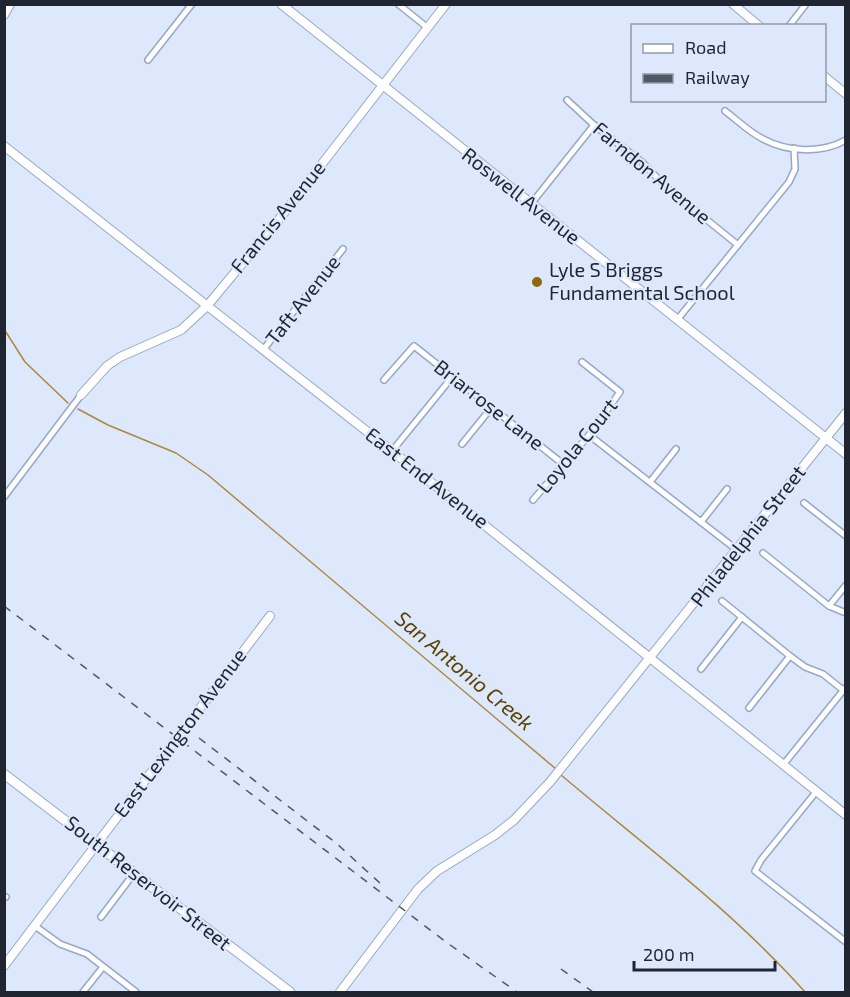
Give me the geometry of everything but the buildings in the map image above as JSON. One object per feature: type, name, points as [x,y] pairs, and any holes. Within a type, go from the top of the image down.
[{"type":"main road","name":"South Reservoir Street","points":[[6,778],[96,842],[290,993]]},
{"type":"street","points":[[4,15],[10,4]]},
{"type":"street","points":[[148,60],[192,4]]},
{"type":"street","name":"Roswell Avenue","points":[[281,4],[846,454]]},
{"type":"street","points":[[398,4],[428,28]]},
{"type":"street","name":"Francis Avenue","points":[[81,396],[106,366],[120,357],[182,330],[207,306],[280,218],[446,4]]},
{"type":"street","points":[[733,4],[757,24]]},
{"type":"street","points":[[791,24],[806,4]]},
{"type":"street","points":[[826,77],[846,94]]},
{"type":"street","name":"Farndon Avenue","points":[[567,100],[594,125],[643,163],[660,182],[738,245]]},
{"type":"street","points":[[724,111],[762,139],[781,146],[812,150],[846,140]]},
{"type":"street","points":[[531,204],[594,125]]},
{"type":"street","name":"East End Avenue","points":[[4,146],[392,450],[846,815]]},
{"type":"street","points":[[677,320],[789,183],[795,169],[794,148]]},
{"type":"street","name":"Taft Avenue","points":[[263,350],[343,249]]},
{"type":"street","name":"Briarrose Lane","points":[[384,380],[414,346],[563,464]]},
{"type":"street","name":"Loyola Court","points":[[533,500],[589,435],[620,392],[582,362]]},
{"type":"street","points":[[392,450],[453,376]]},
{"type":"street","points":[[4,497],[81,396]]},
{"type":"street","points":[[462,444],[492,407]]},
{"type":"street","name":"Philadelphia Street","points":[[340,993],[418,889],[444,866],[495,835],[531,804],[651,658],[846,413]]},
{"type":"street","points":[[589,435],[737,550]]},
{"type":"street","points":[[650,482],[676,449]]},
{"type":"street","points":[[701,522],[727,489]]},
{"type":"street","points":[[804,503],[846,536]]},
{"type":"street","points":[[763,552],[829,606],[846,613]]},
{"type":"street","points":[[829,606],[846,585]]},
{"type":"street","points":[[722,601],[805,667],[823,674],[844,688],[783,765]]},
{"type":"street","name":"East Lexington Avenue","points":[[4,966],[270,616]]},
{"type":"street","points":[[701,669],[742,617]]},
{"type":"street","points":[[749,708],[790,656]]},
{"type":"street","points":[[816,792],[761,860],[755,871],[846,942]]},
{"type":"street","points":[[100,917],[135,872]]},
{"type":"street","points":[[35,926],[60,944],[87,954],[136,993]]},
{"type":"street","points":[[83,993],[104,967]]},
{"type":"waterway","name":"San Antonio Creek","points":[[4,329],[25,362],[68,403]]},
{"type":"waterway","name":"San Antonio Creek","points":[[78,409],[108,425],[176,453],[208,475],[556,769]]},
{"type":"waterway","name":"San Antonio Creek","points":[[561,775],[718,906],[805,992]]},
{"type":"railway","points":[[4,606],[446,942],[517,992]]},
{"type":"railway","points":[[199,738],[336,843],[381,884]]},
{"type":"railway","points":[[561,969],[593,992]]},
{"type":"place","name":"Lyle S Briggs Fundamental School","points":[[537,282]]}]
